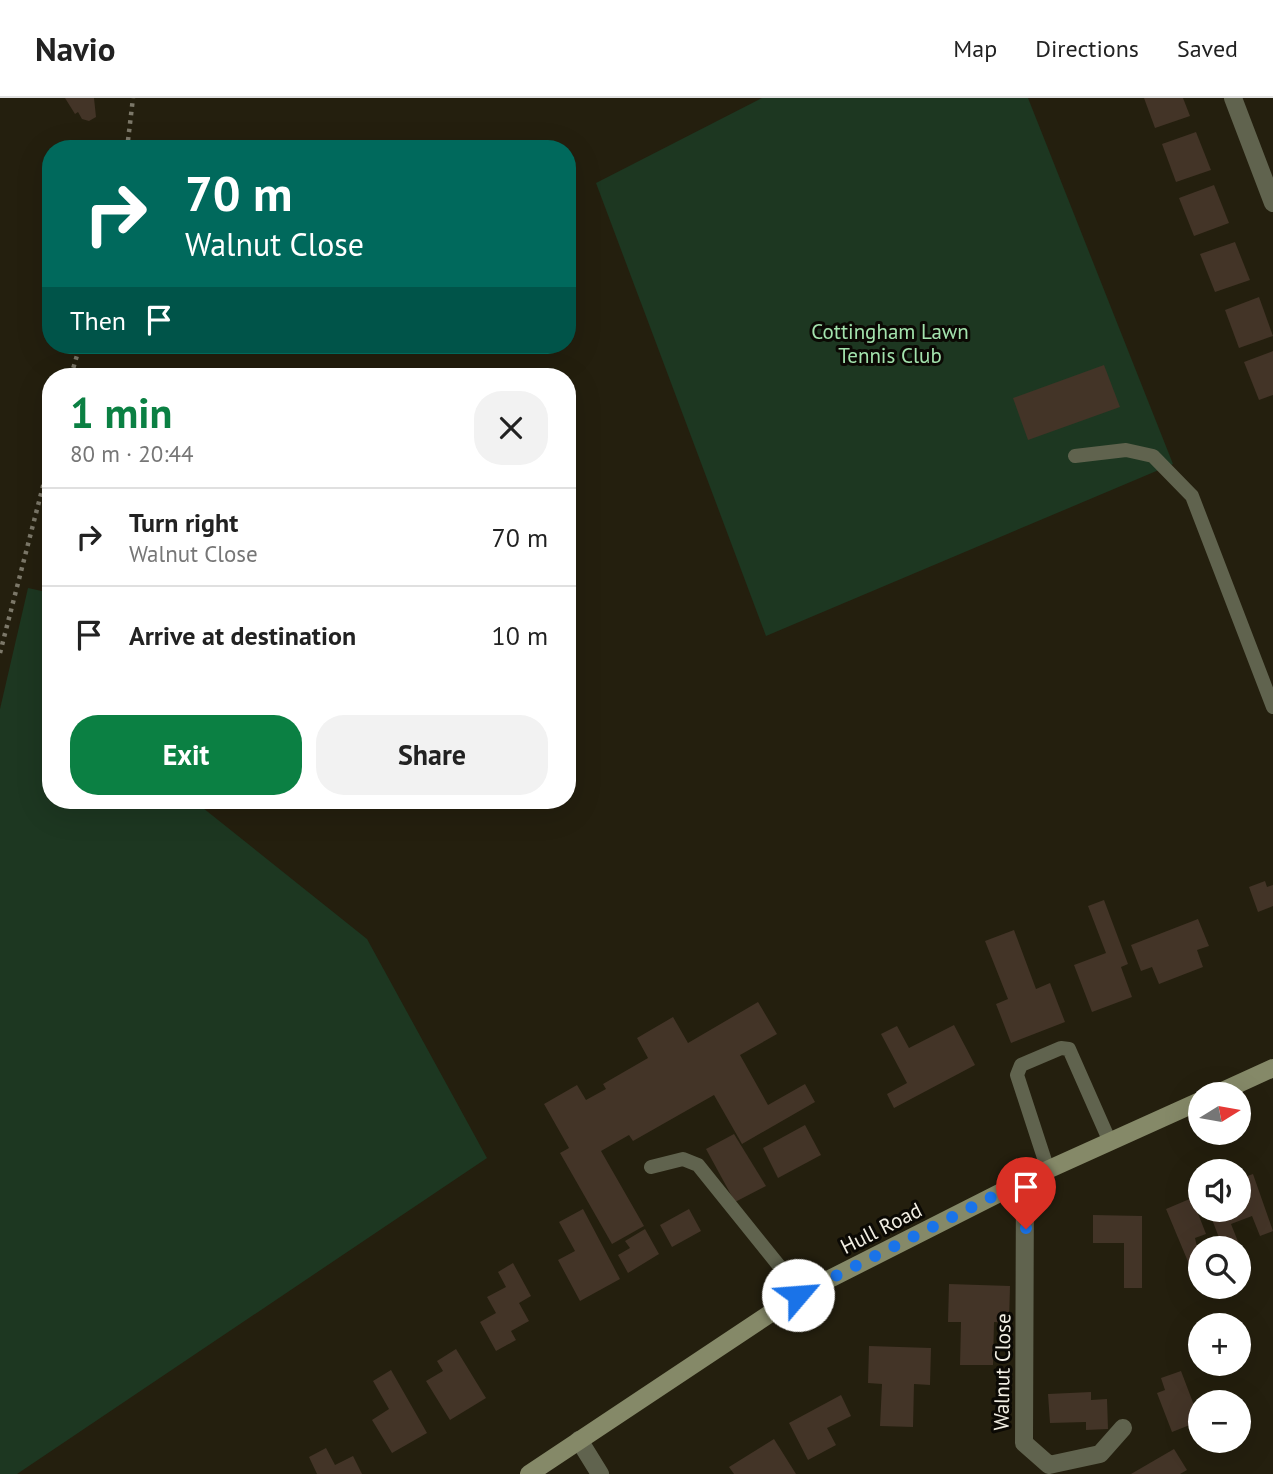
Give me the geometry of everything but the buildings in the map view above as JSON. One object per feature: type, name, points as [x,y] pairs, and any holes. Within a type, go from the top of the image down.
[{"type":"main road","points":[[1242,1082],[1273,1068]]},
{"type":"main road","name":"Hull Road","points":[[529,1474],[815,1287],[1025,1180],[1188,1106]]},
{"type":"street","points":[[1233,98],[1273,203]]},
{"type":"street","name":"Walnut Close","points":[[1025,1180],[1024,1443],[1049,1465],[1100,1454],[1123,1428]]},
{"type":"street","points":[[579,1440],[600,1474]]},
{"type":"lane","points":[[1075,456],[1126,450],[1153,456],[1192,496],[1273,707]]},
{"type":"lane","points":[[1048,1170],[1017,1075],[1021,1065],[1061,1048],[1069,1049],[1110,1142]]},
{"type":"lane","points":[[651,1167],[683,1159],[698,1165],[784,1272],[815,1287]]},
{"type":"path","points":[[128,140],[133,98]]},
{"type":"path","points":[[0,653],[42,490]]},
{"type":"green space","name":"Cottingham Lawn Tennis Club","points":[[762,98],[1028,98],[1173,464],[766,636],[596,183]]},
{"type":"green space","points":[[28,588],[42,591],[42,809],[204,809],[367,939],[487,1158],[17,1474],[0,1474],[0,709]]},
{"type":"route","points":[[798,1295],[1025,1180],[1026,1229]]}]
